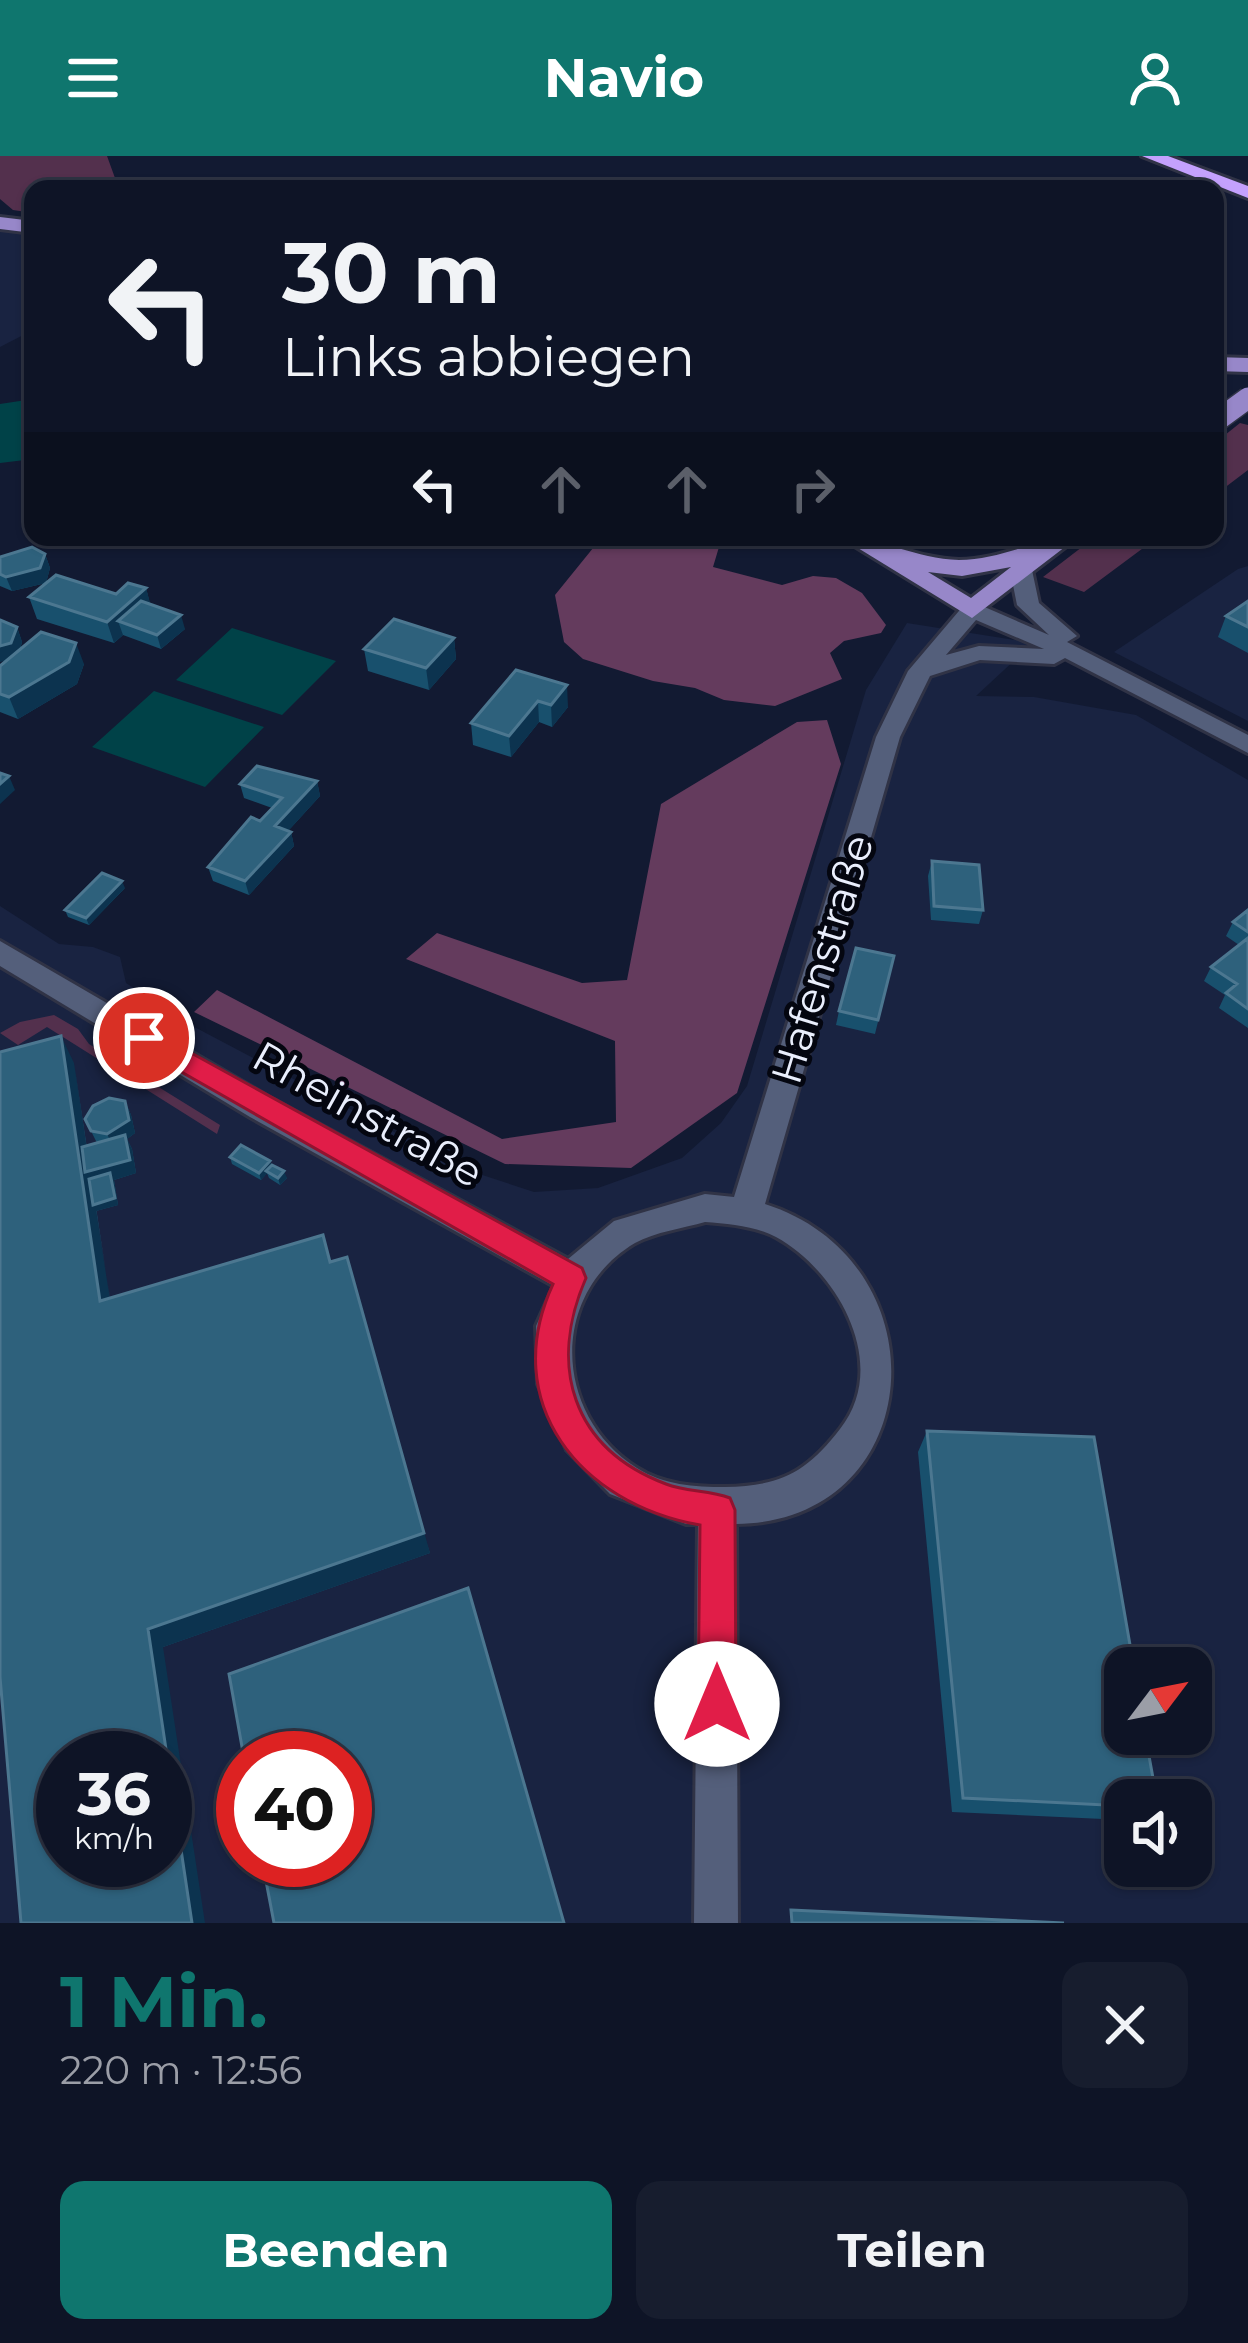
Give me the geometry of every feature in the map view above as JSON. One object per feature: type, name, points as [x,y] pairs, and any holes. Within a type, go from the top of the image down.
[{"type":"highway","points":[[1151,156],[1216,180]]},
{"type":"highway","points":[[1126,159],[1182,180]]},
{"type":"main road","points":[[866,546],[972,610],[1052,546]]},
{"type":"main road","points":[[886,559],[962,568],[1047,546]]},
{"type":"street","points":[[1021,570],[1028,605],[1091,661]]},
{"type":"street","points":[[972,610],[1091,661],[1248,745]]},
{"type":"street","name":"Hafenstraße","points":[[746,1212],[901,708],[920,671],[972,610]]},
{"type":"street","points":[[920,671],[979,653],[1020,652],[1115,673]]},
{"type":"street","name":"Rheinstraße","points":[[0,952],[261,1108],[571,1278]]},
{"type":"street","points":[[705,1208],[746,1212],[788,1227],[826,1252],[855,1285],[874,1325],[879,1369],[871,1412],[848,1452],[813,1484],[768,1504],[717,1510],[666,1502],[620,1480],[583,1446],[559,1405],[549,1361],[553,1318],[571,1278],[596,1249],[628,1226],[665,1213],[705,1208]]},
{"type":"street","points":[[716,1923],[717,1510]]},
{"type":"shaded area","points":[[0,156],[107,156],[116,180],[24,180],[24,212],[13,210],[0,199]]},
{"type":"shaded area","points":[[0,227],[24,230],[24,335],[0,347]]},
{"type":"shaded area","points":[[24,400],[24,460],[0,463],[0,404]]},
{"type":"shaded area","points":[[1240,423],[1248,425],[1248,470],[1224,488],[1224,436]]},
{"type":"shaded area","points":[[595,546],[719,546],[713,567],[782,585],[813,576],[836,578],[862,593],[886,625],[881,633],[844,641],[830,653],[842,679],[775,706],[724,700],[583,659],[564,642],[555,595]]},
{"type":"shaded area","points":[[1083,546],[1146,546],[1084,592],[1043,577]]},
{"type":"shaded area","points":[[1248,566],[1248,721],[1114,652],[1238,569]]},
{"type":"shaded area","points":[[907,623],[1033,643],[976,696],[1034,697],[1136,715],[1248,780],[1248,1923],[0,1923],[0,906],[59,944],[93,947],[120,957],[126,983],[185,1022],[464,1169],[534,1192],[598,1188],[682,1158],[721,1123],[747,1086],[866,690]]},
{"type":"shaded area","points":[[232,628],[336,661],[282,715],[176,680]]},
{"type":"shaded area","points":[[154,691],[264,727],[205,787],[92,747]]},
{"type":"shaded area","points":[[827,720],[841,764],[737,1093],[631,1168],[505,1164],[194,1012],[217,990],[502,1139],[616,1122],[615,1041],[406,959],[437,933],[582,983],[627,980],[661,804],[797,722]]},
{"type":"shaded area","points":[[54,1015],[78,1029],[89,1044],[220,1125],[217,1134],[47,1027],[18,1045],[0,1033],[20,1022]]},
{"type":"building","points":[[32,547],[45,554],[40,568],[6,577],[0,574],[0,557]]},
{"type":"building","points":[[56,575],[116,594],[128,583],[146,588],[107,622],[29,597]]},
{"type":"building","points":[[141,601],[181,615],[157,635],[118,621]]},
{"type":"building","points":[[1248,601],[1248,627],[1226,616]]},
{"type":"building","points":[[394,619],[454,638],[426,668],[364,649]]},
{"type":"building","points":[[0,620],[17,627],[11,643],[0,646]]},
{"type":"building","points":[[41,632],[76,643],[69,662],[9,697],[0,694],[0,666]]},
{"type":"building","points":[[516,670],[567,685],[551,705],[538,701],[509,736],[471,723]]},
{"type":"building","points":[[257,766],[317,781],[275,826],[291,832],[245,881],[208,867],[251,817],[260,821],[282,798],[240,784]]},
{"type":"building","points":[[932,861],[979,865],[983,910],[934,906]]},
{"type":"building","points":[[102,873],[122,881],[86,918],[65,910]]},
{"type":"building","points":[[1248,910],[1248,932],[1233,922]]},
{"type":"building","points":[[1248,938],[1248,1009],[1226,993],[1237,984],[1211,967]]},
{"type":"building","points":[[856,948],[894,956],[878,1020],[839,1011]]},
{"type":"building","points":[[61,1036],[100,1301],[323,1235],[330,1262],[347,1257],[424,1533],[148,1629],[163,1731],[36,1731],[36,1887],[187,1887],[192,1923],[21,1923],[0,1677],[0,1052]]},
{"type":"building","points":[[109,1098],[125,1101],[129,1120],[107,1134],[91,1131],[85,1119],[93,1106]]},
{"type":"building","points":[[125,1135],[130,1160],[85,1172],[82,1147]]},
{"type":"building","points":[[241,1145],[270,1161],[259,1173],[230,1157]]},
{"type":"building","points":[[272,1165],[284,1171],[278,1178],[266,1171]]},
{"type":"building","points":[[110,1173],[115,1198],[93,1205],[89,1179]]},
{"type":"building","points":[[927,1431],[1094,1437],[1130,1647],[1104,1647],[1104,1755],[1149,1755],[1153,1779],[1104,1779],[1104,1805],[963,1798]]},
{"type":"building","points":[[468,1588],[564,1923],[274,1923],[267,1887],[372,1887],[372,1731],[239,1731],[229,1674]]},
{"type":"building","points":[[791,1910],[1064,1923],[792,1923]]},
{"type":"route","points":[[144,1038],[261,1108],[571,1278],[553,1318],[549,1361],[559,1405],[583,1446],[620,1480],[666,1502],[717,1510],[717,1704]]}]
